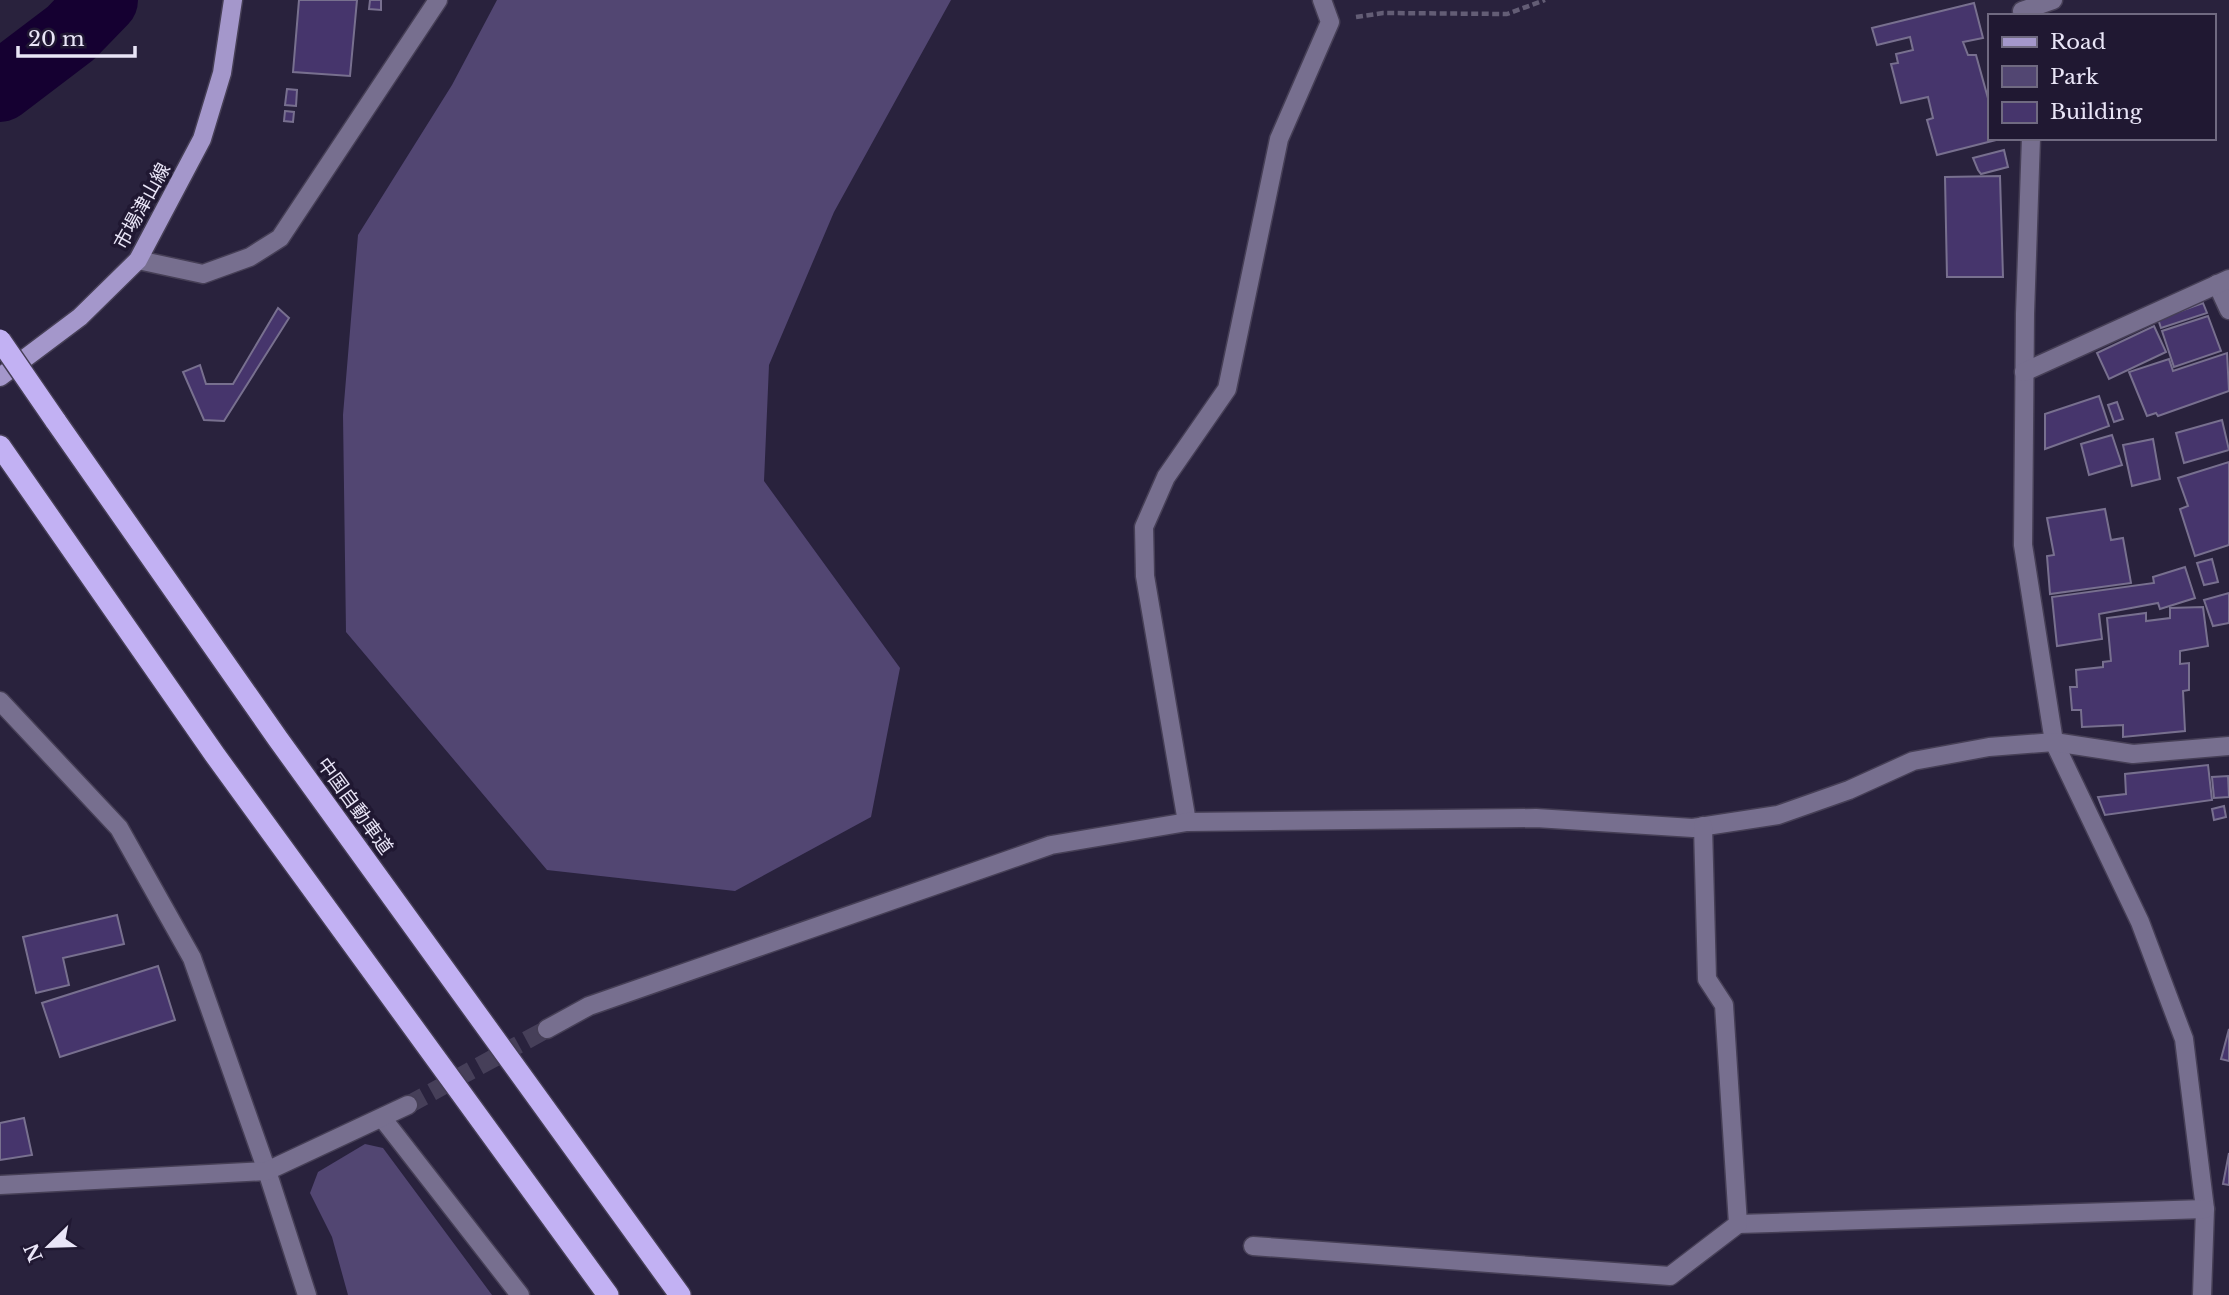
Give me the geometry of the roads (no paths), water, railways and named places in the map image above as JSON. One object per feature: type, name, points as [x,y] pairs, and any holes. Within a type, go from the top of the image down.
[{"type":"highway","name":"中国自動車道","points":[[0,340],[278,738],[680,1295]]},
{"type":"highway","points":[[2,449],[215,755],[608,1295]]},
{"type":"main road","name":"市場津山線","points":[[0,377],[80,317],[138,260],[202,139],[222,73],[233,0]]},
{"type":"street","points":[[138,260],[203,274],[250,257],[280,238],[438,0]]},
{"type":"street","points":[[1187,822],[1145,576],[1144,527],[1166,478],[1227,389],[1279,139],[1330,22],[1321,0]]},
{"type":"street","points":[[2022,9],[2053,0]]},
{"type":"street","points":[[2031,140],[2024,372],[2023,545],[2054,742],[2140,922],[2184,1039],[2204,1209],[2202,1295]]},
{"type":"street","points":[[2024,372],[2223,281],[2229,310]]},
{"type":"street","points":[[0,701],[119,828],[192,958],[267,1171],[307,1295]]},
{"type":"street","points":[[547,1029],[589,1006],[1051,845],[1187,822],[1536,818],[1703,826],[1778,814],[1849,790],[1913,761],[1989,747],[2054,742],[2133,754],[2229,746]]},
{"type":"street","points":[[1703,826],[1707,979],[1724,1005],[1738,1224]]},
{"type":"street","points":[[0,1185],[267,1171],[408,1105]]},
{"type":"street","points":[[383,1119],[520,1295]]},
{"type":"street","points":[[1253,1247],[1670,1276],[1738,1224],[2204,1209]]},
{"type":"waterway","points":[[0,87],[71,33],[103,0]]},
{"type":"tunnel","points":[[408,1105],[547,1029]]}]
